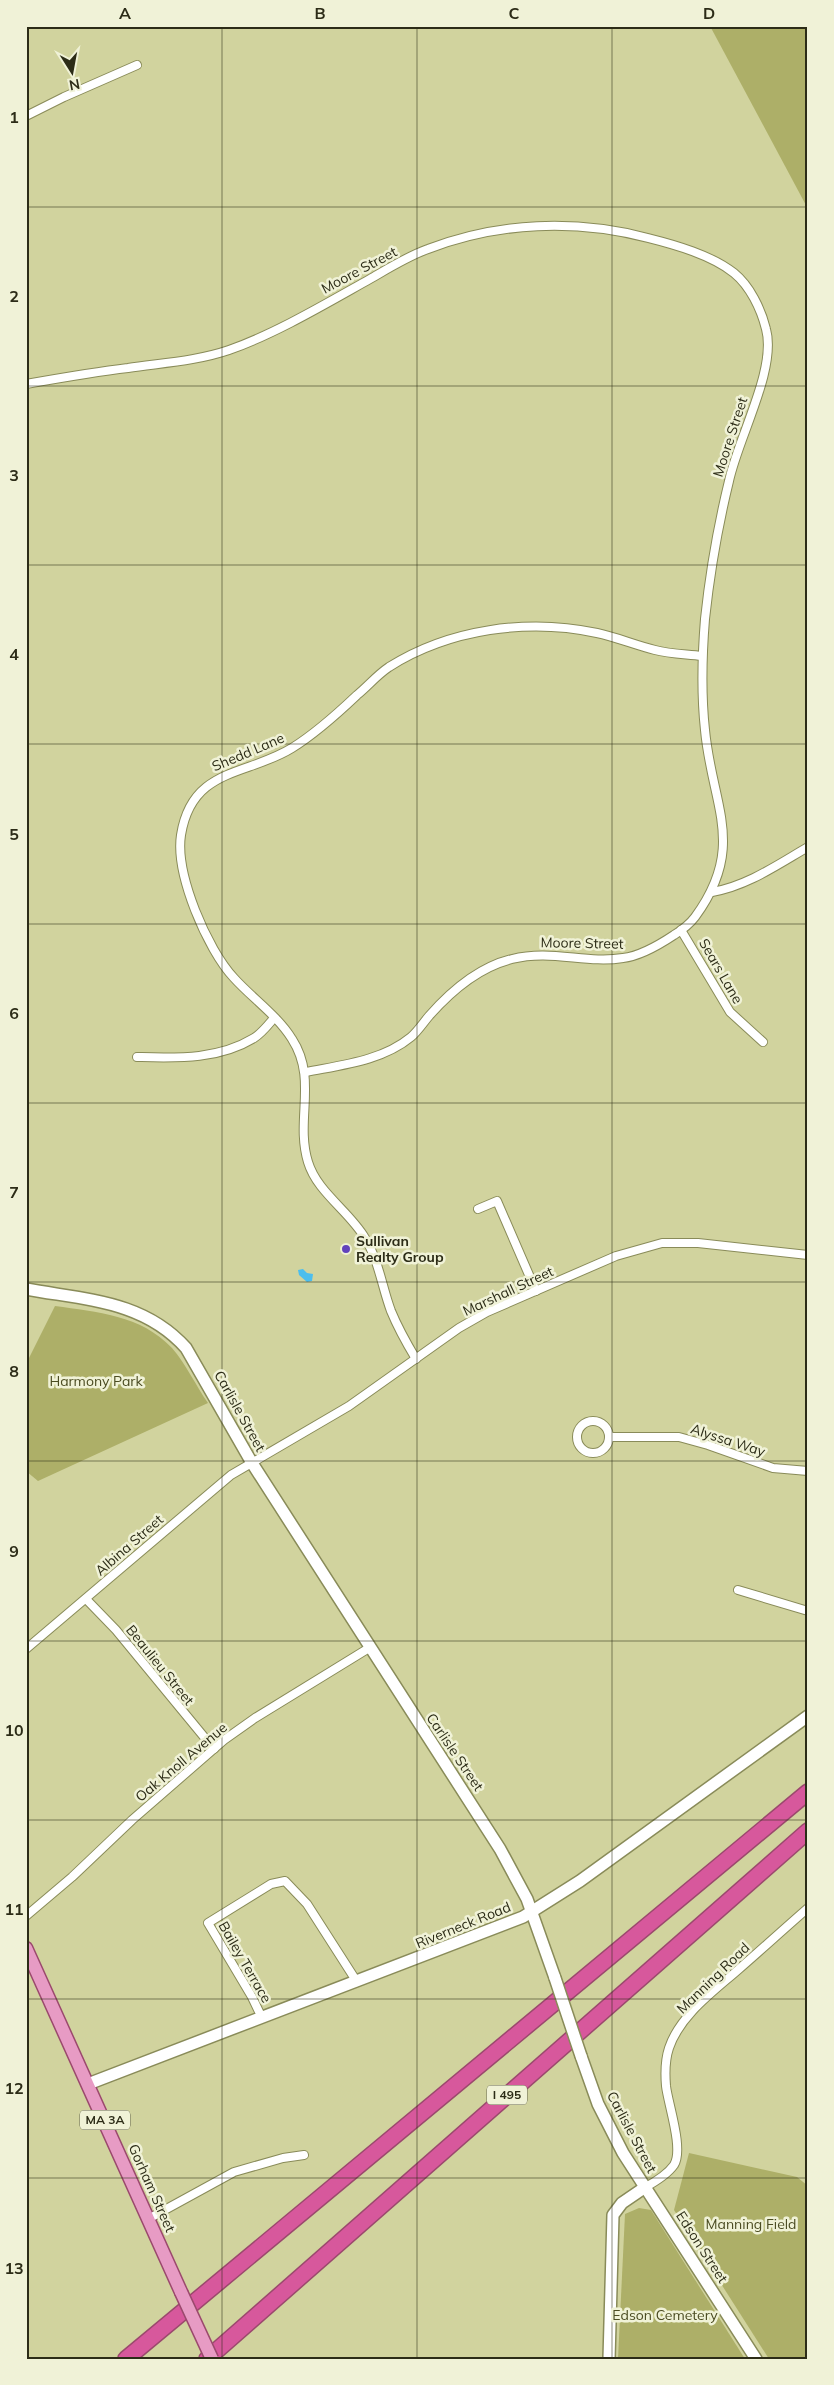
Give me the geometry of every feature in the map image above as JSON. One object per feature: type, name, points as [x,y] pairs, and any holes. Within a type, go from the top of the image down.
[{"type":"highway","points":[[126,2359],[805,1794]]},
{"type":"highway","name":"I 495","points":[[207,2359],[808,1831]]},
{"type":"main road","name":"Gorham Street","points":[[26,1948],[150,2218],[212,2359]]},
{"type":"street","points":[[26,116],[64,96],[137,65]]},
{"type":"street","name":"Moore Street","points":[[26,384],[178,361],[231,350],[277,328],[428,248],[487,232],[549,224],[599,228],[648,238],[703,256],[736,274],[754,297],[768,333],[765,376],[747,422],[730,476],[714,548],[702,656],[705,734],[724,828],[723,860],[712,892],[691,923],[660,945],[626,958],[584,959],[547,954],[510,959],[486,969],[457,987],[413,1036],[390,1051],[362,1060],[306,1072]]},
{"type":"street","name":"Shedd Lane","points":[[416,1359],[391,1310],[376,1259],[366,1238],[351,1217],[324,1189],[308,1163],[304,1135],[306,1072],[292,1039],[274,1018],[231,976],[208,939],[193,906],[183,870],[181,836],[192,803],[212,781],[263,762],[291,749],[327,724],[385,670],[412,653],[452,638],[494,630],[539,626],[596,633],[656,650],[702,656]]},
{"type":"street","points":[[712,892],[732,888],[766,872],[808,847]]},
{"type":"street","name":"Sears Lane","points":[[682,930],[730,1012],[763,1042]]},
{"type":"street","points":[[137,1057],[190,1058],[224,1052],[256,1037],[274,1018]]},
{"type":"street","points":[[478,1209],[498,1201],[536,1291]]},
{"type":"street","name":"Marshall Street","points":[[252,1463],[349,1406],[477,1318],[627,1252],[662,1243],[698,1243],[808,1255]]},
{"type":"street","name":"Carlisle Street","points":[[26,1289],[123,1307],[143,1314],[167,1329],[186,1348],[252,1463],[369,1648],[491,1834],[521,1887],[532,1912],[581,2056],[604,2116],[644,2188],[622,2203],[613,2215],[609,2359]]},
{"type":"street","points":[[596,1421],[606,1427],[610,1437],[606,1447],[590,1452],[581,1448],[577,1440],[577,1432],[583,1424],[596,1421]]},
{"type":"street","name":"Alyssa Way","points":[[610,1437],[679,1437],[773,1468],[808,1470]]},
{"type":"street","name":"Albina Street","points":[[26,1649],[231,1475],[252,1463]]},
{"type":"street","points":[[738,1590],[808,1611]]},
{"type":"street","name":"Beaulieu Street","points":[[86,1599],[116,1630],[214,1748]]},
{"type":"street","name":"Oak Knoll Avenue","points":[[26,1916],[214,1748],[255,1718],[369,1648]]},
{"type":"street","name":"Riverneck Road","points":[[88,2084],[498,1929],[532,1912],[580,1881],[808,1716]]},
{"type":"street","name":"Bailey Terrace","points":[[262,2018],[208,1923],[271,1884],[285,1881],[302,1897],[357,1982]]},
{"type":"street","name":"Manning Road","points":[[644,2188],[665,2174],[677,2159],[666,2087],[666,2068],[669,2048],[677,2032],[707,1997],[808,1908]]},
{"type":"street","points":[[150,2218],[234,2172],[283,2158],[304,2155]]},
{"type":"street","name":"Edson Street","points":[[644,2188],[756,2359]]},
{"type":"green space","points":[[710,26],[808,26],[808,209]]},
{"type":"green space","name":"Harmony Park","points":[[55,1306],[102,1313],[147,1328],[172,1348],[208,1403],[38,1481],[26,1471],[26,1364]]},
{"type":"green space","name":"Manning Field","points":[[689,2153],[797,2177],[808,2186],[808,2359],[769,2359],[674,2210]]},
{"type":"green space","name":"Edson Cemetery","points":[[639,2208],[651,2210],[745,2359],[618,2359],[625,2214]]},
{"type":"water","points":[[303,1269],[307,1273],[313,1274],[312,1281],[307,1282],[299,1275],[298,1270]]},
{"type":"place","name":"Sullivan Realty Group","points":[[346,1249]]}]
